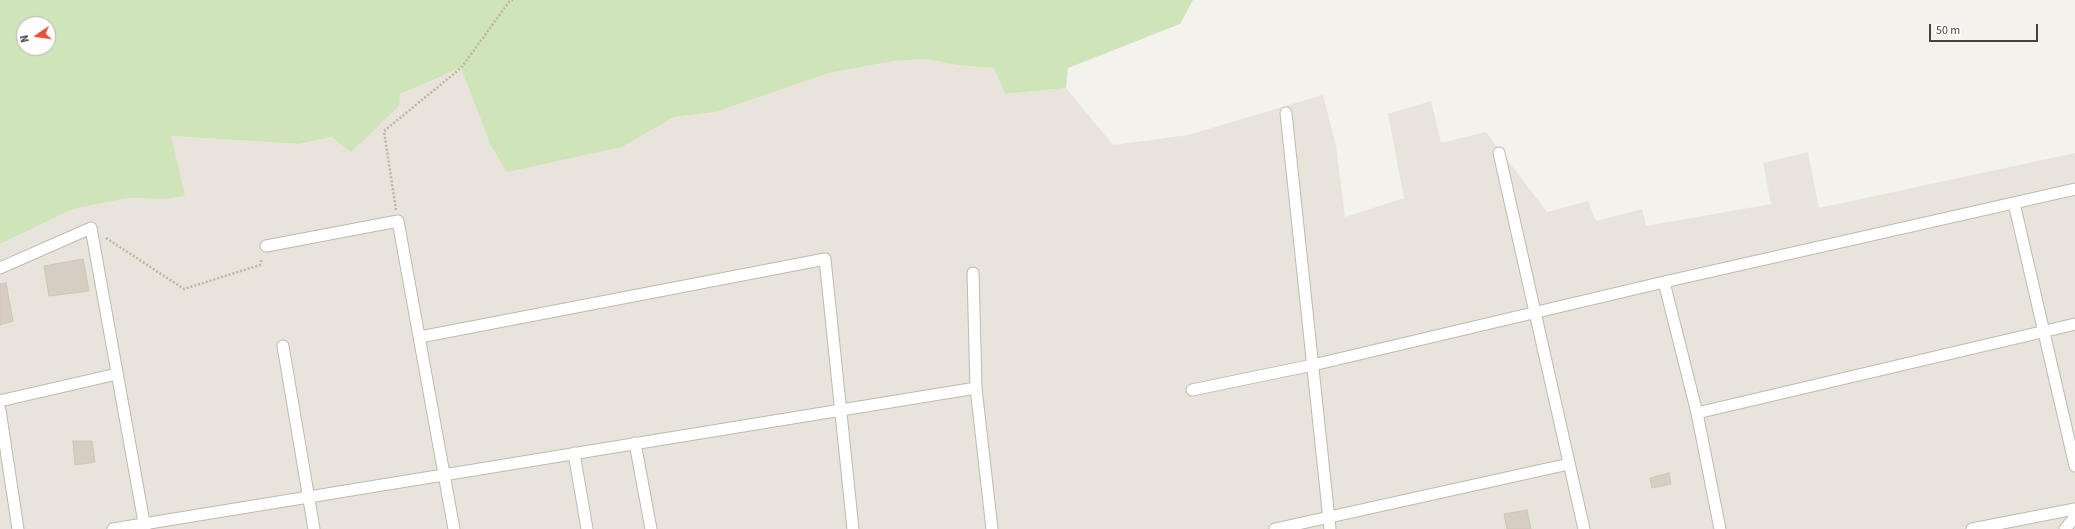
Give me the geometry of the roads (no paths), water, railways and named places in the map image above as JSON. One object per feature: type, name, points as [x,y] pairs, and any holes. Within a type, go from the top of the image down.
[{"type":"street","points":[[1286,113],[1330,529]]},
{"type":"street","points":[[1499,153],[1584,529]]},
{"type":"street","points":[[1192,390],[1313,365],[1664,282],[2075,189]]},
{"type":"street","points":[[2014,203],[2075,466]]},
{"type":"street","points":[[266,246],[398,221],[454,529]]},
{"type":"street","points":[[0,268],[91,228],[145,526]]},
{"type":"street","points":[[420,337],[825,259],[853,529]]},
{"type":"street","points":[[973,273],[976,388],[992,529]]},
{"type":"street","points":[[1664,282],[1697,413],[1720,529]]},
{"type":"street","points":[[1697,413],[2043,330],[2075,324]]},
{"type":"street","points":[[283,346],[310,496],[314,529]]},
{"type":"street","points":[[0,401],[117,374]]},
{"type":"street","points":[[113,529],[145,526],[310,496],[976,388]]},
{"type":"street","points":[[0,410],[18,529]]},
{"type":"street","points":[[635,443],[651,529]]},
{"type":"street","points":[[574,453],[587,529]]},
{"type":"street","points":[[1275,529],[1569,464]]},
{"type":"street","points":[[1972,529],[2075,509]]},
{"type":"street","points":[[2065,529],[2075,517]]}]
